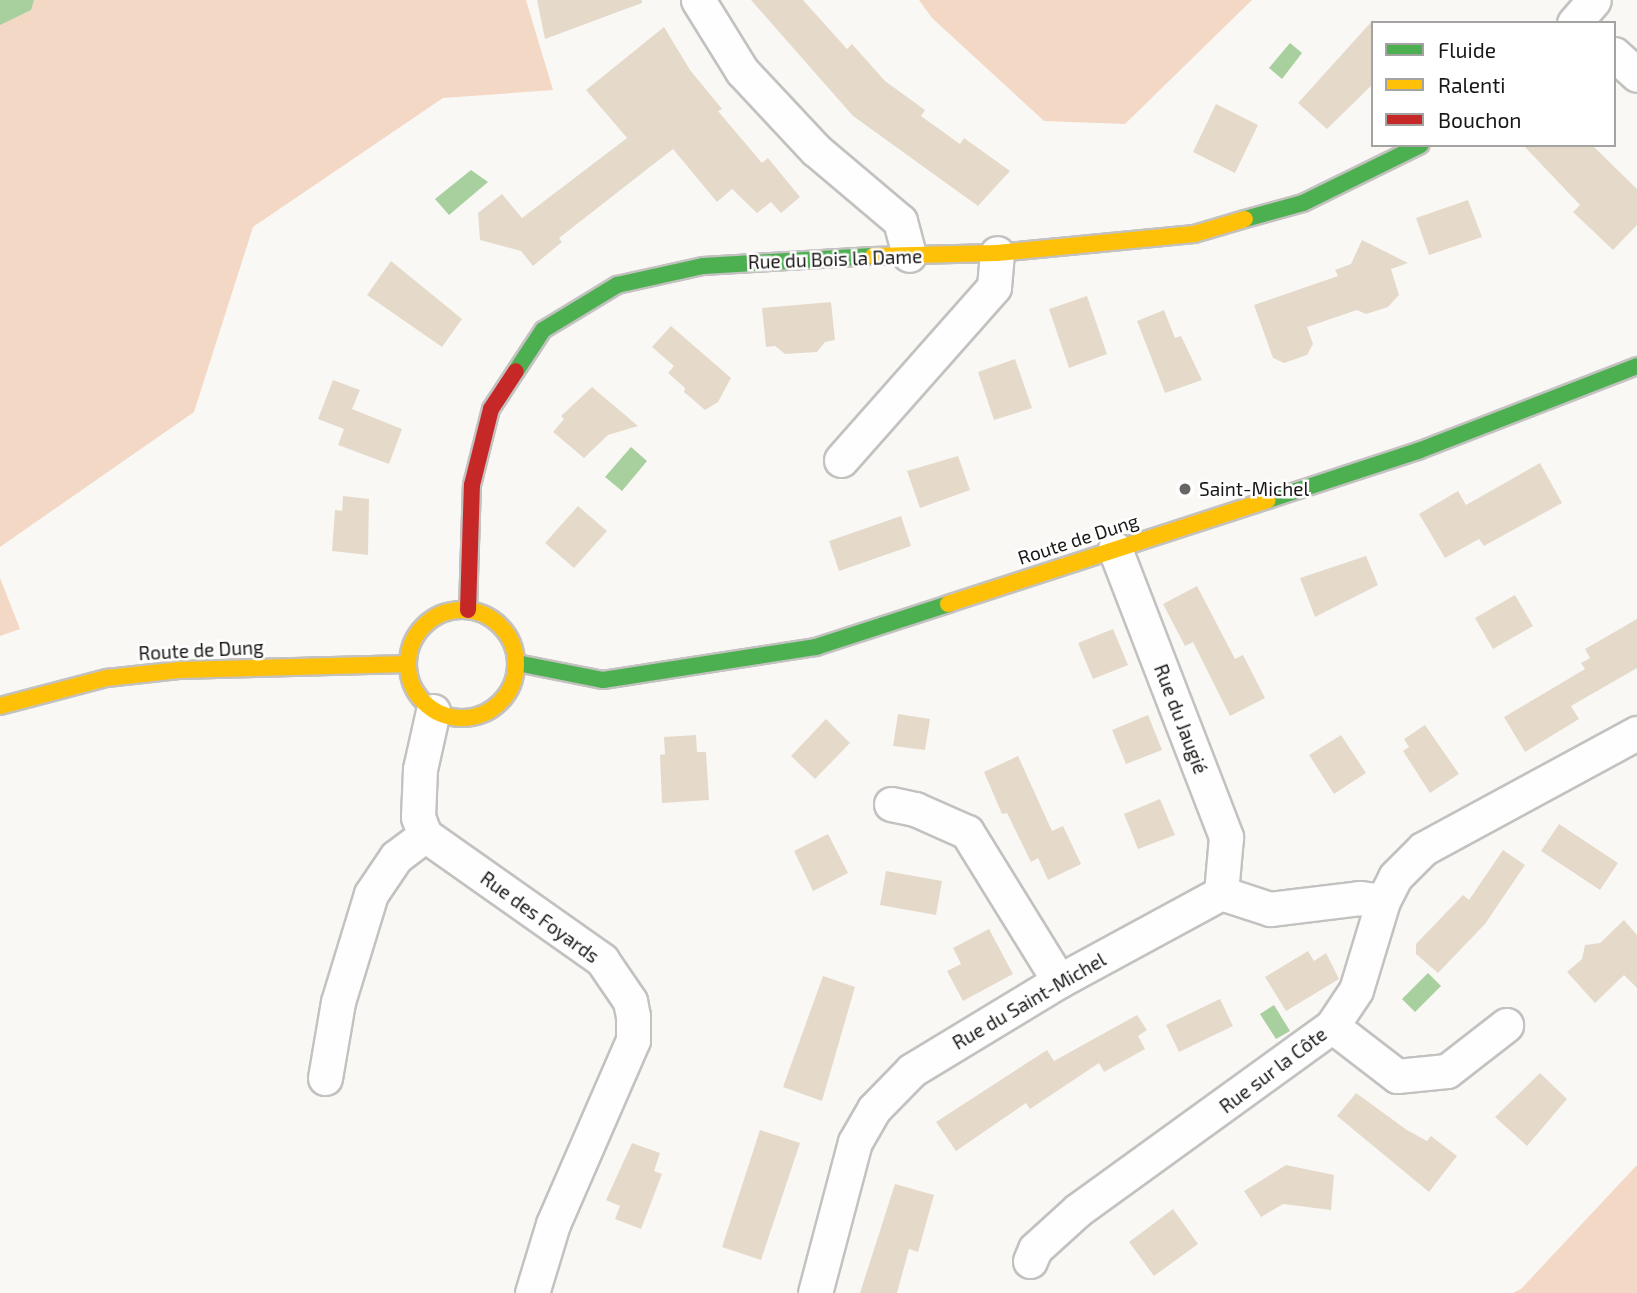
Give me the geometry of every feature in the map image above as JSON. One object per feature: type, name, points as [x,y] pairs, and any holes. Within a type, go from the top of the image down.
[{"type":"street","points":[[698,0],[742,71],[816,150],[900,221],[909,255]]},
{"type":"street","points":[[1616,56],[1637,75]]},
{"type":"street","name":"Rue du Bois la Dame","points":[[468,610],[472,485],[491,409],[543,330],[617,285],[703,266],[997,253],[1194,234],[1303,203],[1417,147]]},
{"type":"street","points":[[841,460],[994,287],[997,253]]},
{"type":"street","name":"Route de Dung","points":[[517,663],[603,680],[816,647],[1418,451],[1637,366]]},
{"type":"street","name":"Rue du Jaugié","points":[[1115,549],[1226,837],[1227,866],[1221,893]]},
{"type":"street","points":[[468,610],[502,628],[513,644],[517,663],[512,686],[499,705],[479,716],[455,719],[433,711],[415,691],[408,664],[412,642],[426,624],[446,612],[468,610]]},
{"type":"street","name":"Route de Dung","points":[[0,706],[107,678],[179,670],[408,664]]},
{"type":"street","points":[[325,1078],[338,1002],[371,894],[396,857],[425,835],[418,817],[420,769],[433,711]]},
{"type":"street","name":"Rue sur la Côte","points":[[1030,1261],[1035,1249],[1078,1210],[1332,1026],[1356,990],[1382,901],[1395,877],[1423,849],[1637,733]]},
{"type":"street","points":[[891,804],[915,808],[967,832],[1059,981]]},
{"type":"street","name":"Rue des Foyards","points":[[425,835],[602,960],[630,1001],[633,1040],[553,1224],[532,1293]]},
{"type":"street","points":[[1221,893],[1270,909],[1359,898],[1382,901]]},
{"type":"street","name":"Rue du Saint-Michel","points":[[815,1293],[855,1142],[874,1110],[912,1070],[1059,981],[1221,893]]},
{"type":"street","points":[[1332,1026],[1397,1076],[1447,1071],[1506,1025]]},
{"type":"shaded area","points":[[0,0],[526,0],[553,90],[443,98],[253,227],[194,412],[0,547]]},
{"type":"shaded area","points":[[0,0],[34,0],[31,10],[0,25]]},
{"type":"shaded area","points":[[919,0],[1252,0],[1125,124],[1044,121],[932,18]]},
{"type":"shaded area","points":[[1290,43],[1302,53],[1282,79],[1269,68]]},
{"type":"shaded area","points":[[471,170],[488,182],[449,215],[435,199]]},
{"type":"shaded area","points":[[631,447],[647,461],[622,491],[605,477]]},
{"type":"shaded area","points":[[0,578],[20,629],[0,636]]},
{"type":"shaded area","points":[[1428,973],[1441,986],[1415,1012],[1402,999]]},
{"type":"shaded area","points":[[1274,1005],[1290,1031],[1276,1039],[1260,1014]]},
{"type":"shaded area","points":[[1637,1165],[1637,1293],[1513,1293],[1521,1289]]},
{"type":"building","points":[[537,0],[642,0],[642,3],[545,39]]},
{"type":"building","points":[[751,0],[803,0],[847,49],[852,44],[885,81],[925,110],[921,116],[960,144],[964,138],[1010,171],[978,206],[853,116]]},
{"type":"building","points":[[1371,22],[1371,86],[1327,129],[1298,103]]},
{"type":"building","points":[[664,27],[690,70],[722,109],[718,111],[762,163],[768,158],[800,197],[781,213],[771,202],[757,213],[732,189],[717,202],[673,149],[559,238],[562,242],[533,266],[521,251],[480,240],[478,213],[502,194],[522,218],[627,138],[586,90]]},
{"type":"building","points":[[1216,104],[1258,125],[1235,173],[1193,152]]},
{"type":"building","points":[[1525,147],[1594,147],[1637,189],[1637,225],[1613,250],[1573,212],[1580,205]]},
{"type":"building","points":[[1468,200],[1482,237],[1429,255],[1416,218]]},
{"type":"building","points":[[1362,240],[1408,263],[1391,269],[1399,295],[1388,307],[1366,314],[1357,310],[1307,327],[1313,344],[1307,355],[1284,363],[1273,358],[1254,305],[1338,276],[1335,270],[1351,264]]},
{"type":"building","points":[[391,261],[462,319],[442,347],[367,295]]},
{"type":"building","points":[[1087,296],[1107,354],[1069,368],[1049,309]]},
{"type":"building","points":[[831,302],[835,340],[825,342],[817,352],[785,354],[775,346],[766,347],[762,308]]},
{"type":"building","points":[[1164,310],[1175,338],[1181,336],[1202,380],[1165,393],[1137,321]]},
{"type":"building","points":[[671,326],[731,378],[718,402],[705,410],[684,392],[685,388],[668,373],[674,366],[652,347]]},
{"type":"building","points":[[1015,359],[1032,408],[994,420],[978,372]]},
{"type":"building","points":[[333,380],[360,390],[352,409],[402,429],[389,464],[338,445],[344,429],[318,419]]},
{"type":"building","points":[[592,387],[638,426],[608,435],[584,458],[553,432],[564,419],[561,416]]},
{"type":"building","points":[[958,456],[970,490],[920,508],[907,471]]},
{"type":"building","points":[[1540,463],[1562,503],[1484,546],[1479,539],[1445,558],[1419,514],[1458,491],[1466,505]]},
{"type":"building","points":[[343,496],[369,499],[368,555],[332,551],[335,510],[342,511]]},
{"type":"building","points":[[578,506],[607,531],[574,568],[545,543]]},
{"type":"building","points":[[901,516],[911,546],[839,571],[829,541]]},
{"type":"building","points":[[1366,556],[1378,585],[1315,617],[1300,578]]},
{"type":"building","points":[[1197,586],[1235,659],[1243,655],[1265,698],[1230,716],[1193,642],[1185,646],[1163,604]]},
{"type":"building","points":[[1515,595],[1533,626],[1493,649],[1475,618]]},
{"type":"building","points":[[1637,619],[1637,668],[1571,706],[1579,719],[1525,752],[1504,717],[1585,669],[1581,663],[1590,658],[1585,649]]},
{"type":"building","points":[[1113,629],[1128,665],[1093,679],[1078,643]]},
{"type":"building","points":[[898,714],[930,719],[925,750],[893,746]]},
{"type":"building","points":[[1148,715],[1162,750],[1126,764],[1112,730]]},
{"type":"building","points":[[826,719],[850,743],[815,779],[791,756]]},
{"type":"building","points":[[1425,725],[1459,774],[1430,793],[1403,751],[1409,747],[1404,739]]},
{"type":"building","points":[[696,735],[697,752],[706,752],[709,800],[662,803],[660,755],[665,754],[664,737]]},
{"type":"building","points":[[1341,735],[1366,773],[1334,794],[1309,755]]},
{"type":"building","points":[[1018,756],[1052,831],[1063,826],[1081,864],[1048,880],[1038,858],[1031,862],[1007,813],[1002,814],[984,772]]},
{"type":"building","points":[[1160,799],[1175,835],[1138,849],[1124,814]]},
{"type":"building","points":[[1559,824],[1618,863],[1600,890],[1541,851]]},
{"type":"building","points":[[828,834],[848,873],[813,891],[794,851]]},
{"type":"building","points":[[1503,850],[1525,865],[1485,924],[1438,973],[1416,954],[1416,944],[1463,895],[1469,900]]},
{"type":"building","points":[[886,871],[942,881],[936,915],[880,905]]},
{"type":"building","points":[[1624,920],[1637,935],[1637,988],[1624,975],[1595,1003],[1567,972],[1582,959],[1585,945],[1600,943]]},
{"type":"building","points":[[989,929],[1013,974],[963,1001],[947,971],[961,964],[953,948]]},
{"type":"building","points":[[1308,951],[1314,961],[1326,953],[1339,979],[1286,1011],[1265,977]]},
{"type":"building","points":[[823,976],[855,987],[822,1101],[783,1087]]},
{"type":"building","points":[[1220,999],[1233,1026],[1179,1052],[1166,1025]]},
{"type":"building","points":[[1137,1015],[1147,1030],[1138,1036],[1145,1049],[1104,1072],[1099,1063],[1030,1109],[1026,1103],[956,1151],[936,1122],[1047,1050],[1054,1061]]},
{"type":"building","points":[[1540,1073],[1567,1099],[1527,1146],[1495,1117]]},
{"type":"building","points":[[1356,1093],[1407,1130],[1427,1141],[1431,1136],[1457,1156],[1429,1192],[1337,1116]]},
{"type":"building","points":[[760,1130],[800,1143],[761,1260],[722,1247]]},
{"type":"building","points":[[632,1143],[660,1153],[654,1171],[662,1174],[641,1229],[615,1219],[620,1206],[606,1200]]},
{"type":"building","points":[[1286,1165],[1334,1175],[1331,1210],[1283,1204],[1261,1217],[1244,1191]]},
{"type":"building","points":[[895,1184],[934,1195],[918,1252],[909,1249],[897,1293],[860,1293]]},
{"type":"building","points":[[1173,1209],[1198,1244],[1154,1276],[1129,1242]]},
{"type":"traffic: fast","points":[[1245,219],[1303,203],[1417,147]]},
{"type":"traffic: fast","points":[[516,371],[543,330],[617,285],[703,266],[873,256]]},
{"type":"traffic: fast","points":[[1268,500],[1418,451],[1637,366]]},
{"type":"traffic: fast","points":[[517,663],[603,680],[816,647],[948,604]]},
{"type":"traffic: slow","points":[[873,256],[997,253],[1194,234],[1245,219]]},
{"type":"traffic: slow","points":[[948,604],[1268,500]]},
{"type":"traffic: slow","points":[[462,610],[483,614],[500,626],[512,643],[516,664],[512,685],[500,702],[483,714],[462,718],[441,714],[424,702],[412,685],[408,664],[412,643],[424,626],[441,614],[462,610]]},
{"type":"traffic: slow","points":[[0,706],[107,678],[179,670],[408,664]]},
{"type":"traffic: jam","points":[[468,610],[472,485],[491,409],[516,371]]},
{"type":"place","name":"Saint-Michel","points":[[1185,489]]}]
